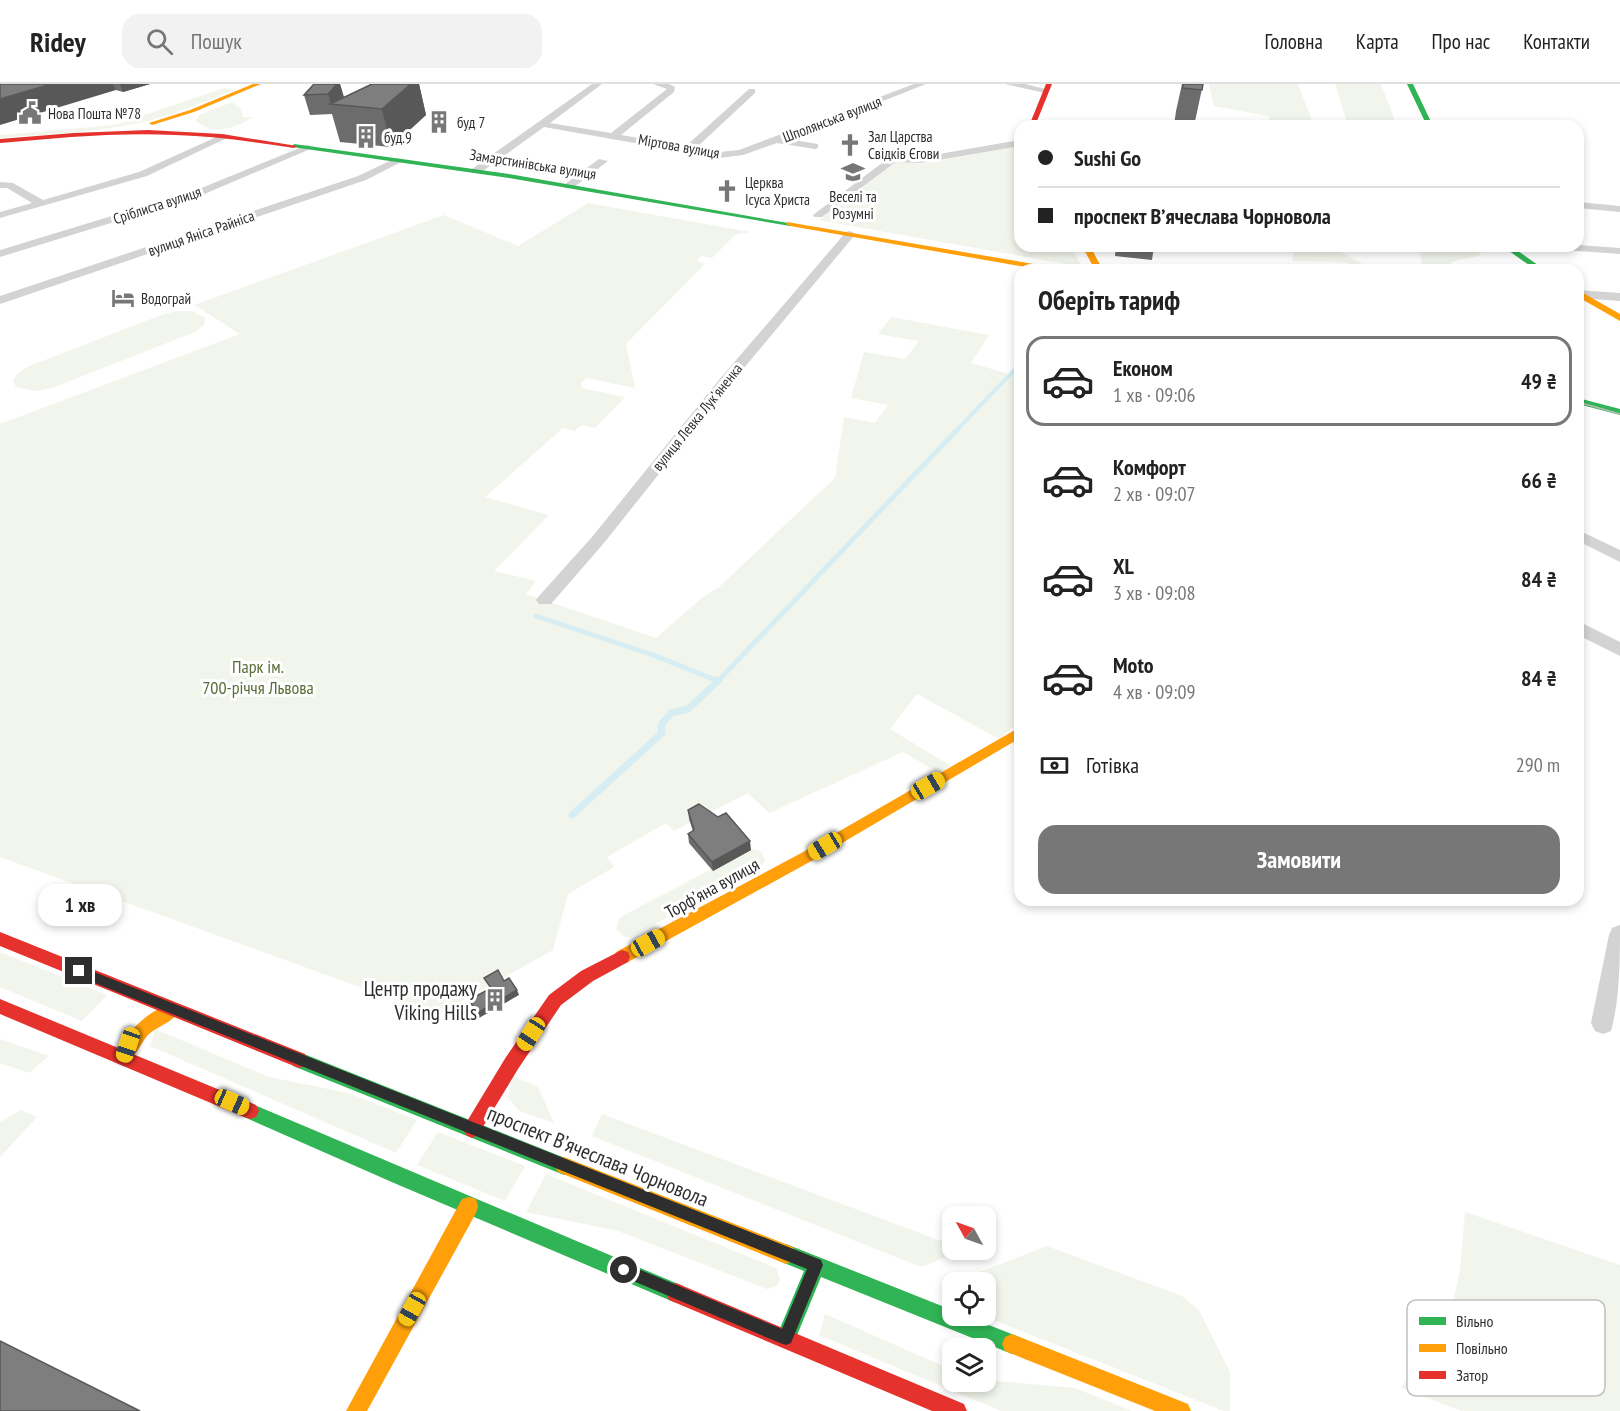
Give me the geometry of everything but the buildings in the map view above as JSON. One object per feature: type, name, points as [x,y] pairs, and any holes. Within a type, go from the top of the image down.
[{"type":"main road","points":[[1410,84],[1427,120]]},
{"type":"main road","points":[[111,131],[150,124],[192,111],[255,85]]},
{"type":"main road","points":[[1034,120],[1047,87]]},
{"type":"main road","points":[[192,111],[183,120],[183,126],[195,133]]},
{"type":"main road","name":"Замарстинівська вулиця","points":[[0,141],[111,131],[226,136],[476,171],[1022,264]]},
{"type":"main road","points":[[1515,252],[1532,264]]},
{"type":"main road","points":[[1584,297],[1620,318]]},
{"type":"main road","points":[[1584,402],[1620,412]]},
{"type":"main road","name":"Торфʼяна вулиця","points":[[472,1129],[512,1063],[555,1000],[587,976],[810,855],[1014,736]]},
{"type":"main road","name":"проспект Вʼячеслава Чорновола","points":[[0,939],[172,1010],[1180,1411]]},
{"type":"main road","points":[[0,1006],[124,1056],[469,1206],[957,1411]]},
{"type":"main road","points":[[124,1056],[128,1045],[138,1033],[152,1020],[172,1010]]},
{"type":"main road","points":[[356,1411],[469,1206]]},
{"type":"main road","points":[[786,1338],[816,1265]]},
{"type":"street","points":[[476,171],[598,84]]},
{"type":"street","points":[[615,135],[670,90],[671,87],[657,84]]},
{"type":"street","name":"Шполянська вулиця","points":[[776,140],[922,84]]},
{"type":"street","points":[[1009,84],[1047,87]]},
{"type":"street","points":[[690,148],[752,91]]},
{"type":"street","name":"Міртова вулиця","points":[[542,124],[729,155],[776,140]]},
{"type":"street","points":[[0,215],[143,174],[226,136]]},
{"type":"street","points":[[776,140],[815,147]]},
{"type":"street","points":[[818,215],[894,159],[922,160],[1014,144]]},
{"type":"street","name":"Сріблиста вулиця","points":[[0,254],[198,193],[310,147]]},
{"type":"street","name":"вулиця Яніса Райніса","points":[[0,300],[362,178],[400,160]]},
{"type":"street","points":[[569,186],[603,161]]},
{"type":"street","points":[[0,185],[9,185],[42,204]]},
{"type":"street","points":[[1584,206],[1620,209]]},
{"type":"street","name":"вулиця Левка Лукʼяненка","points":[[545,600],[598,540],[724,383],[850,234]]},
{"type":"street","points":[[1584,248],[1620,251]]},
{"type":"street","points":[[1584,294],[1620,297]]},
{"type":"street","points":[[1584,538],[1620,557]]},
{"type":"street","points":[[1584,630],[1620,650]]},
{"type":"street","points":[[1603,1023],[1620,935]]},
{"type":"green space","points":[[1209,84],[1298,84],[1312,120],[1270,120],[1268,116],[1214,106]]},
{"type":"green space","points":[[1335,84],[1381,84],[1395,120],[1346,120]]},
{"type":"green space","points":[[224,88],[234,90],[150,120],[87,131],[0,138],[0,135],[115,125]]},
{"type":"green space","points":[[232,102],[241,109],[243,117],[253,117],[224,129],[203,126],[196,121],[199,115]]},
{"type":"green space","points":[[1014,146],[1014,252],[1074,252],[1080,264],[1065,264],[812,219],[819,220],[898,161],[922,164]]},
{"type":"green space","name":"Парк ім. 700-річчя Львова","points":[[588,203],[750,232],[735,235],[712,258],[701,256],[697,261],[704,263],[702,267],[626,344],[635,388],[587,378],[581,383],[582,388],[625,397],[595,428],[582,425],[575,431],[563,428],[485,497],[549,515],[494,571],[536,581],[526,594],[656,638],[703,597],[719,587],[835,478],[844,417],[875,423],[888,405],[851,398],[864,352],[905,359],[919,341],[878,334],[891,317],[989,335],[971,363],[1014,375],[1014,726],[999,739],[917,694],[890,729],[951,766],[939,773],[903,752],[769,813],[748,793],[674,831],[666,823],[607,857],[614,867],[568,894],[553,950],[437,1015],[0,857],[0,424],[240,334],[194,305],[444,215],[518,246]]},
{"type":"green space","points":[[1294,252],[1341,252],[1363,264],[1340,262],[1292,261]]},
{"type":"green space","points":[[1420,252],[1478,252],[1482,255],[1450,264],[1422,264]]},
{"type":"green space","points":[[192,311],[205,318],[204,325],[195,332],[52,388],[36,391],[16,387],[13,381],[20,372],[33,365],[164,314]]},
{"type":"green space","points":[[750,849],[761,851],[765,860],[763,865],[631,937],[625,937],[616,929],[619,919],[624,915]]},
{"type":"green space","points":[[0,952],[107,995],[82,1021],[0,987]]},
{"type":"green space","points":[[155,1029],[269,1077],[348,1093],[417,1120],[396,1153],[150,1046]]},
{"type":"green space","points":[[0,1039],[49,1056],[29,1073],[0,1063]]},
{"type":"green space","points":[[513,1076],[538,1087],[554,1123],[519,1111],[508,1097]]},
{"type":"green space","points":[[21,1110],[37,1117],[0,1157],[0,1122]]},
{"type":"green space","points":[[602,1114],[942,1241],[942,1259],[921,1267],[592,1136]]},
{"type":"green space","points":[[438,1132],[525,1166],[505,1201],[417,1165]]},
{"type":"green space","points":[[546,1174],[776,1268],[780,1279],[777,1286],[767,1289],[618,1231],[526,1212]]},
{"type":"green space","points":[[1465,1212],[1620,1265],[1620,1411],[1461,1411],[1422,1396],[1605,1396],[1605,1300],[1453,1300],[1460,1271]]},
{"type":"green space","points":[[1047,1246],[1182,1296],[1199,1310],[1230,1372],[1230,1411],[1224,1411],[996,1321],[996,1272],[980,1272]]},
{"type":"green space","points":[[825,1314],[942,1366],[942,1386],[819,1335]]},
{"type":"green space","points":[[1407,1378],[1407,1390],[1401,1388]]},
{"type":"green space","points":[[996,1381],[1075,1388],[1132,1411],[1001,1411],[956,1392],[996,1392]]},
{"type":"waterway","points":[[955,432],[1014,370]]},
{"type":"waterway","points":[[719,680],[957,430]]},
{"type":"waterway","points":[[536,616],[653,655],[718,681]]},
{"type":"waterway","points":[[572,815],[662,733],[661,725],[671,713],[688,709],[718,681]]},
{"type":"tram line","points":[[1584,404],[1620,414]]},
{"type":"traffic: fast","points":[[1410,84],[1427,120]]},
{"type":"traffic: fast","points":[[294,146],[509,176],[790,224]]},
{"type":"traffic: fast","points":[[1515,252],[1532,264]]},
{"type":"traffic: fast","points":[[1584,403],[1620,412]]},
{"type":"traffic: fast","points":[[299,1060],[564,1166]]},
{"type":"traffic: fast","points":[[250,1111],[676,1293]]},
{"type":"traffic: fast","points":[[786,1254],[1012,1344]]},
{"type":"traffic: fast","points":[[786,1338],[816,1265]]},
{"type":"traffic: slow","points":[[152,123],[192,111],[258,84]]},
{"type":"traffic: slow","points":[[790,224],[1022,264]]},
{"type":"traffic: slow","points":[[1089,252],[1096,264]]},
{"type":"traffic: slow","points":[[1584,297],[1620,318]]},
{"type":"traffic: slow","points":[[622,957],[810,855],[1014,736]]},
{"type":"traffic: slow","points":[[124,1056],[144,1028],[172,1010]]},
{"type":"traffic: slow","points":[[564,1166],[786,1254]]},
{"type":"traffic: slow","points":[[356,1411],[469,1206]]},
{"type":"traffic: slow","points":[[1012,1344],[1181,1411]]},
{"type":"traffic: jam","points":[[1034,120],[1049,84]]},
{"type":"traffic: jam","points":[[0,141],[148,132],[222,136],[294,146]]},
{"type":"traffic: jam","points":[[0,939],[299,1060]]},
{"type":"traffic: jam","points":[[472,1129],[512,1063],[555,1000],[587,976],[622,957]]},
{"type":"traffic: jam","points":[[0,1006],[250,1111]]},
{"type":"traffic: jam","points":[[676,1293],[957,1411]]},
{"type":"place","name":"Нова Пошта №78","points":[[30,113]]},
{"type":"place","name":"буд 7","points":[[439,122]]},
{"type":"place","name":"буд.9","points":[[366,137]]},
{"type":"place","name":"Зал Царства Свідків Єгови","points":[[850,145]]},
{"type":"place","name":"Веселі та Розумні","points":[[853,172]]},
{"type":"place","name":"Церква Ісуса Христа","points":[[727,191]]},
{"type":"place","name":"Водограй","points":[[123,298]]},
{"type":"place","name":"Центр продажу Viking Hills","points":[[495,1000]]},
{"type":"route","points":[[79,971],[816,1265],[786,1338],[624,1270]]}]
